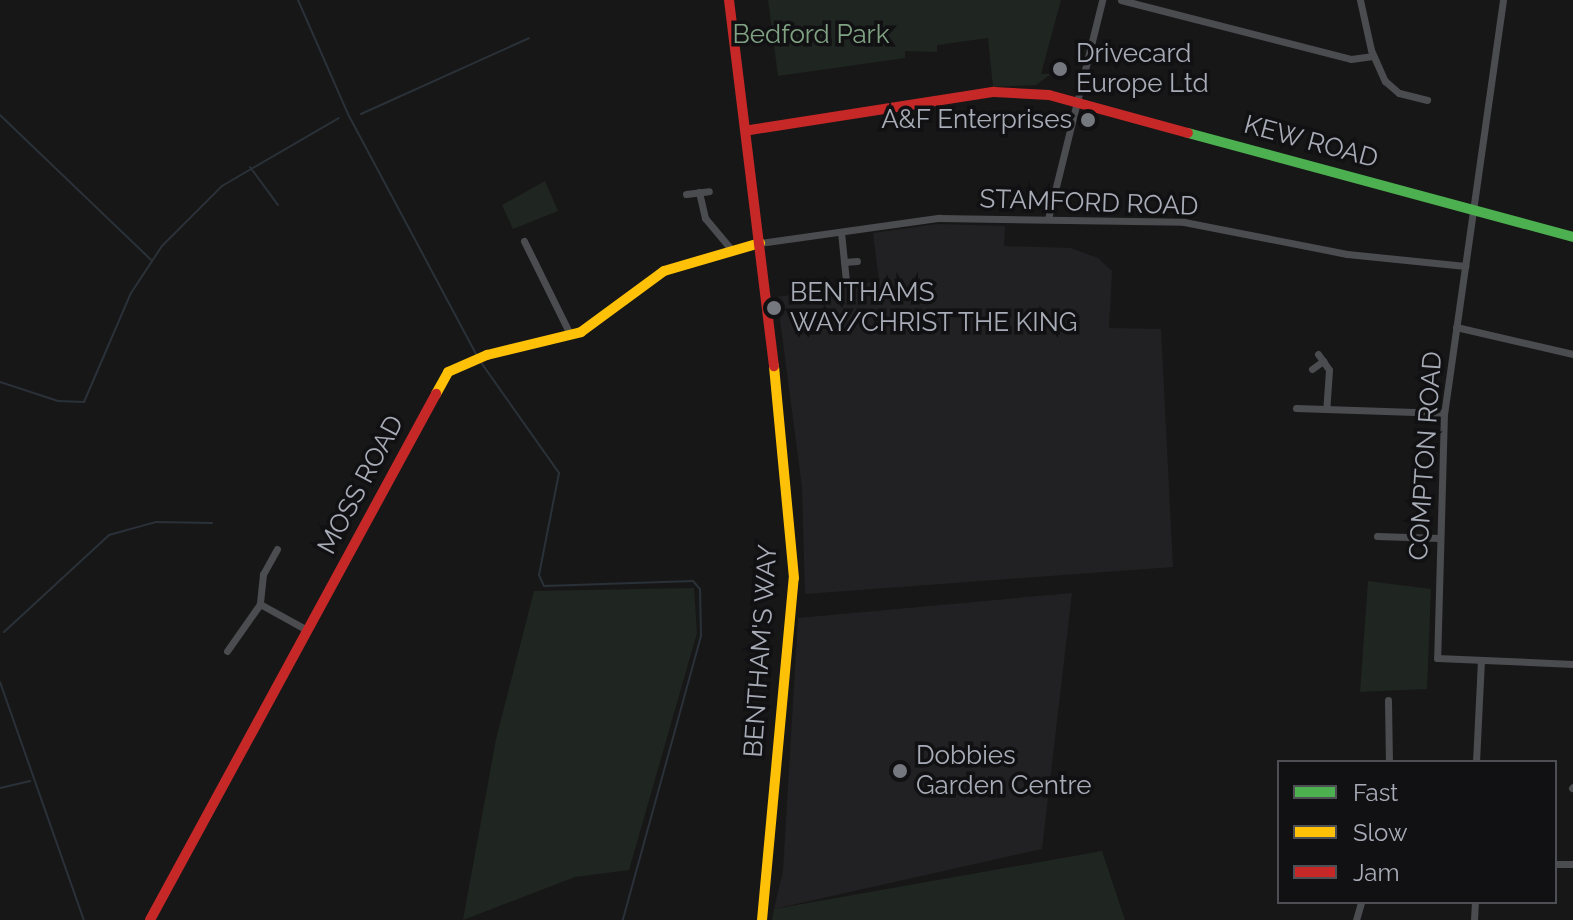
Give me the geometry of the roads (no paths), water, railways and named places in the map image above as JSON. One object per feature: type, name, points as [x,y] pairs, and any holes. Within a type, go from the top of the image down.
[{"type":"main road","name":"BENTHAM'S WAY","points":[[729,0],[750,130],[747,149],[788,472],[794,578],[762,920]]},
{"type":"main road","name":"KEW ROAD","points":[[750,130],[994,92],[1077,100],[1573,237]]},
{"type":"main road","name":"MOSS ROAD","points":[[150,920],[444,379],[485,355],[570,334],[664,271],[760,243]]},
{"type":"street","points":[[1048,219],[1102,0]]},
{"type":"street","points":[[1121,0],[1351,59],[1373,56]]},
{"type":"street","points":[[1360,0],[1373,56],[1399,93],[1427,100]]},
{"type":"street","name":"COMPTON ROAD","points":[[1481,661],[1437,658],[1439,538],[1444,413],[1503,0]]},
{"type":"street","points":[[686,194],[704,192],[705,218],[731,249]]},
{"type":"street","name":"STAMFORD ROAD","points":[[760,243],[939,218],[1185,222],[1347,254],[1465,266]]},
{"type":"street","points":[[841,232],[846,281]]},
{"type":"street","points":[[524,241],[570,334]]},
{"type":"street","points":[[844,262],[857,261]]},
{"type":"street","points":[[1456,327],[1573,354]]},
{"type":"street","points":[[1312,369],[1320,358],[1330,381],[1326,409]]},
{"type":"street","points":[[1296,408],[1444,413]]},
{"type":"street","points":[[1377,536],[1439,538]]},
{"type":"street","points":[[227,651],[260,604],[263,574],[277,549]]},
{"type":"street","points":[[260,604],[307,630]]},
{"type":"street","points":[[1476,760],[1481,661],[1573,664]]},
{"type":"street","points":[[1388,700],[1389,760]]},
{"type":"waterway","points":[[298,0],[349,116],[477,356]]},
{"type":"waterway","points":[[361,114],[529,38]]},
{"type":"waterway","points":[[0,115],[151,260]]},
{"type":"waterway","points":[[0,382],[58,401],[84,402],[131,293],[162,246],[222,186],[339,118]]},
{"type":"waterway","points":[[250,167],[278,205]]},
{"type":"waterway","points":[[480,361],[559,473],[539,575],[544,586],[693,581],[700,589],[701,636],[623,920]]},
{"type":"waterway","points":[[4,632],[109,535],[156,522],[212,523]]},
{"type":"waterway","points":[[0,682],[84,920]]},
{"type":"waterway","points":[[0,788],[30,781]]},
{"type":"place","name":"Drivecard Europe Ltd","points":[[1060,69]]},
{"type":"place","name":"A&F Enterprises","points":[[1088,120]]},
{"type":"place","name":"BENTHAMS WAY/CHRIST THE KING","points":[[774,308]]},
{"type":"place","name":"Dobbies Garden Centre","points":[[900,771]]},
{"type":"park label","name":"Bedford Park","points":[[811,35]]}]
